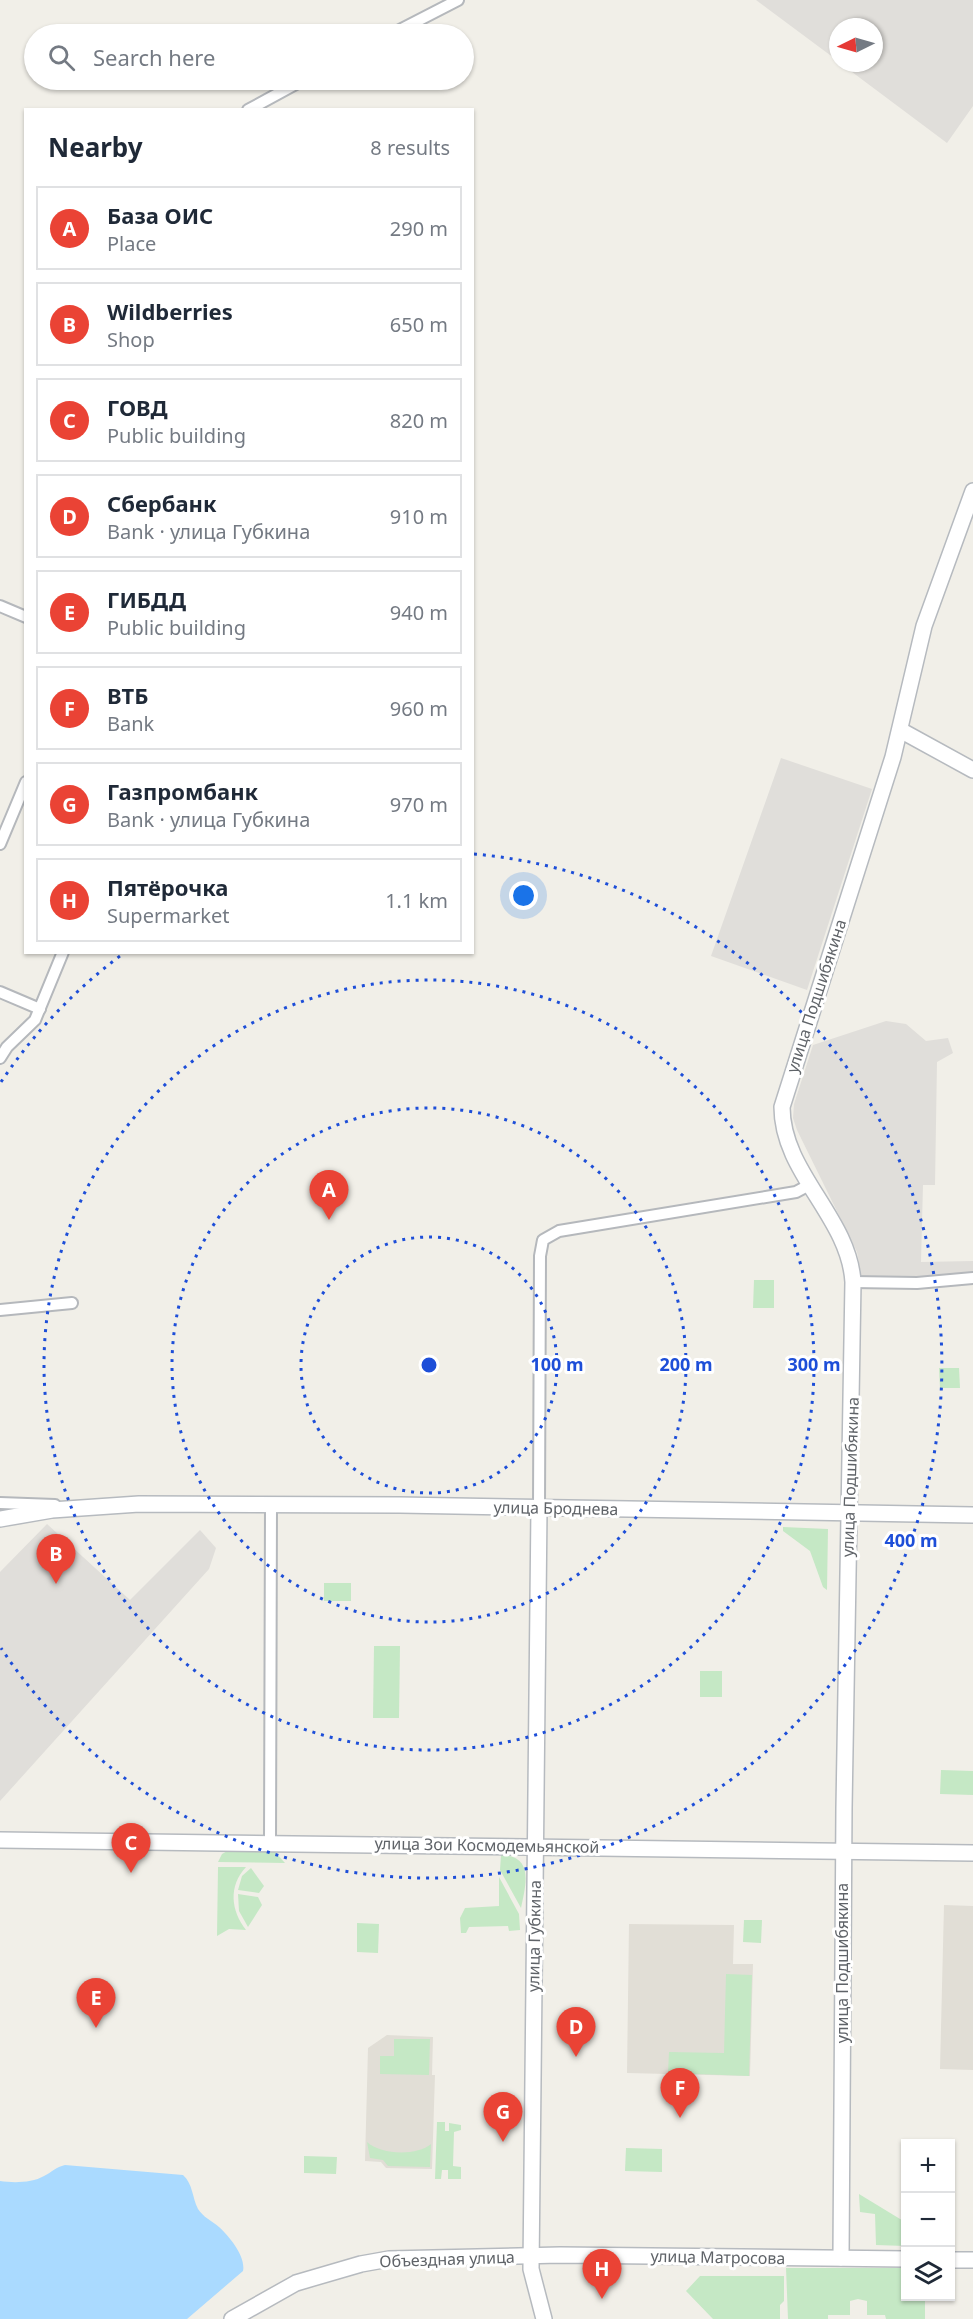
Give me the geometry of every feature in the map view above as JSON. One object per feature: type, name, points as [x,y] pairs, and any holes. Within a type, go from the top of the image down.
[{"type":"main road","name":"улица Подшибякина","points":[[841,2258],[843,1851],[853,1282],[845,1245],[787,1140],[782,1119],[783,1099],[888,773],[924,626],[973,491]]},
{"type":"main road","points":[[900,730],[973,770]]},
{"type":"main road","name":"улица Броднева","points":[[0,1519],[92,1507],[139,1504],[973,1515]]},
{"type":"main road","name":"улица Губкина","points":[[539,1508],[531,2256],[533,2279],[544,2319]]},
{"type":"main road","name":"улица Зои Космодемьянской","points":[[0,1840],[973,1852]]},
{"type":"main road","name":"улица Матросова","points":[[531,2256],[901,2259]]},
{"type":"main road","name":"Объездная улица","points":[[232,2319],[296,2283],[361,2264],[424,2257],[531,2256]]},
{"type":"main road","points":[[955,2260],[973,2260]]},
{"type":"street","points":[[411,24],[458,0]]},
{"type":"street","points":[[252,108],[285,90]]},
{"type":"street","points":[[0,606],[24,616]]},
{"type":"street","points":[[0,844],[24,787]]},
{"type":"street","points":[[0,1058],[7,1047],[31,1025],[40,1009],[62,954]]},
{"type":"street","points":[[0,992],[40,1009]]},
{"type":"street","points":[[539,1508],[540,1256],[543,1240],[559,1231],[796,1192],[811,1184]]},
{"type":"street","points":[[853,1282],[917,1283],[973,1278]]},
{"type":"street","points":[[0,1310],[72,1303]]},
{"type":"street","points":[[0,1503],[92,1507]]},
{"type":"street","points":[[270,1843],[271,1505]]},
{"type":"shaded area","points":[[756,0],[973,0],[973,106],[947,143],[852,72],[883,72],[883,18],[829,18],[829,54]]},
{"type":"shaded area","points":[[781,758],[872,789],[807,990],[711,956]]},
{"type":"shaded area","points":[[886,1021],[906,1024],[926,1041],[948,1038],[953,1053],[937,1062],[935,1185],[923,1185],[921,1262],[973,1261],[973,1275],[862,1280],[857,1252],[797,1130],[793,1118],[794,1104],[813,1045]]},
{"type":"shaded area","points":[[47,1524],[130,1600],[200,1530],[216,1548],[209,1569],[0,1801],[0,1572]]},
{"type":"shaded area","points":[[944,1905],[973,1906],[973,2070],[940,2069]]},
{"type":"shaded area","points":[[629,1924],[734,1925],[733,1964],[753,1964],[750,2076],[627,2073]]},
{"type":"shaded area","points":[[387,2035],[433,2037],[432,2075],[435,2075],[432,2169],[386,2168],[381,2162],[365,2161],[368,2048]]},
{"type":"green space","points":[[754,1280],[774,1280],[774,1308],[753,1308]]},
{"type":"green space","points":[[939,1368],[959,1368],[960,1388],[940,1388]]},
{"type":"green space","points":[[783,1527],[828,1529],[827,1590],[823,1587],[810,1551],[783,1531]]},
{"type":"green space","points":[[324,1583],[351,1583],[351,1601],[324,1601]]},
{"type":"green space","points":[[374,1646],[400,1646],[399,1718],[373,1718]]},
{"type":"green space","points":[[700,1671],[722,1671],[722,1697],[700,1697]]},
{"type":"green space","points":[[941,1770],[973,1771],[973,1795],[940,1794]]},
{"type":"green space","points":[[229,1850],[274,1851],[285,1863],[218,1862],[222,1854]]},
{"type":"green space","points":[[501,1855],[519,1860],[523,1866],[526,1881],[521,1908],[500,1870]]},
{"type":"green space","points":[[218,1867],[246,1867],[236,1882],[234,1898],[237,1915],[246,1930],[229,1929],[217,1936]]},
{"type":"green space","points":[[251,1868],[264,1886],[259,1893],[238,1890],[242,1876]]},
{"type":"green space","points":[[499,1877],[519,1914],[520,1930],[509,1931],[508,1926],[469,1927],[466,1933],[461,1933],[460,1918],[465,1908],[499,1906]]},
{"type":"green space","points":[[238,1894],[258,1897],[262,1905],[248,1927],[239,1911]]},
{"type":"green space","points":[[744,1920],[762,1920],[761,1943],[743,1942]]},
{"type":"green space","points":[[357,1923],[379,1924],[378,1953],[357,1952]]},
{"type":"green space","points":[[726,1974],[752,1975],[749,2076],[668,2073],[669,2052],[724,2053]]},
{"type":"green space","points":[[394,2039],[430,2039],[429,2075],[380,2074],[380,2056],[394,2056]]},
{"type":"green space","points":[[437,2122],[445,2122],[445,2131],[449,2131],[449,2123],[461,2125],[461,2130],[454,2132],[453,2166],[461,2167],[461,2179],[448,2179],[448,2170],[442,2170],[441,2179],[435,2179]]},
{"type":"green space","points":[[367,2142],[390,2152],[417,2151],[431,2144],[430,2167],[388,2166],[383,2160],[370,2158]]},
{"type":"green space","points":[[626,2148],[662,2149],[662,2172],[625,2171]]},
{"type":"green space","points":[[304,2156],[337,2157],[336,2174],[304,2173]]},
{"type":"green space","points":[[859,2194],[901,2220],[901,2246],[876,2245],[875,2214],[860,2212]]},
{"type":"green space","points":[[786,2268],[901,2268],[901,2301],[925,2301],[925,2319],[886,2319],[885,2315],[867,2315],[867,2301],[858,2299],[850,2301],[850,2315],[828,2315],[828,2319],[788,2319]]},
{"type":"green space","points":[[700,2276],[784,2276],[784,2301],[780,2305],[780,2319],[713,2319],[686,2291]]},
{"type":"water","points":[[65,2165],[183,2175],[189,2182],[200,2212],[223,2231],[236,2248],[242,2260],[243,2271],[187,2319],[0,2319],[0,2181],[34,2180]]},
{"type":"place","name":"База ОИС","points":[[329,1220]]},
{"type":"place","name":"Wildberries","points":[[56,1584]]},
{"type":"place","name":"ГОВД","points":[[131,1873]]},
{"type":"place","name":"ГИБДД","points":[[96,2028]]},
{"type":"place","name":"Сбербанк","points":[[576,2057]]},
{"type":"place","name":"ВТБ","points":[[680,2118]]},
{"type":"place","name":"Газпромбанк","points":[[503,2142]]},
{"type":"place","name":"Пятёрочка","points":[[602,2299]]}]
